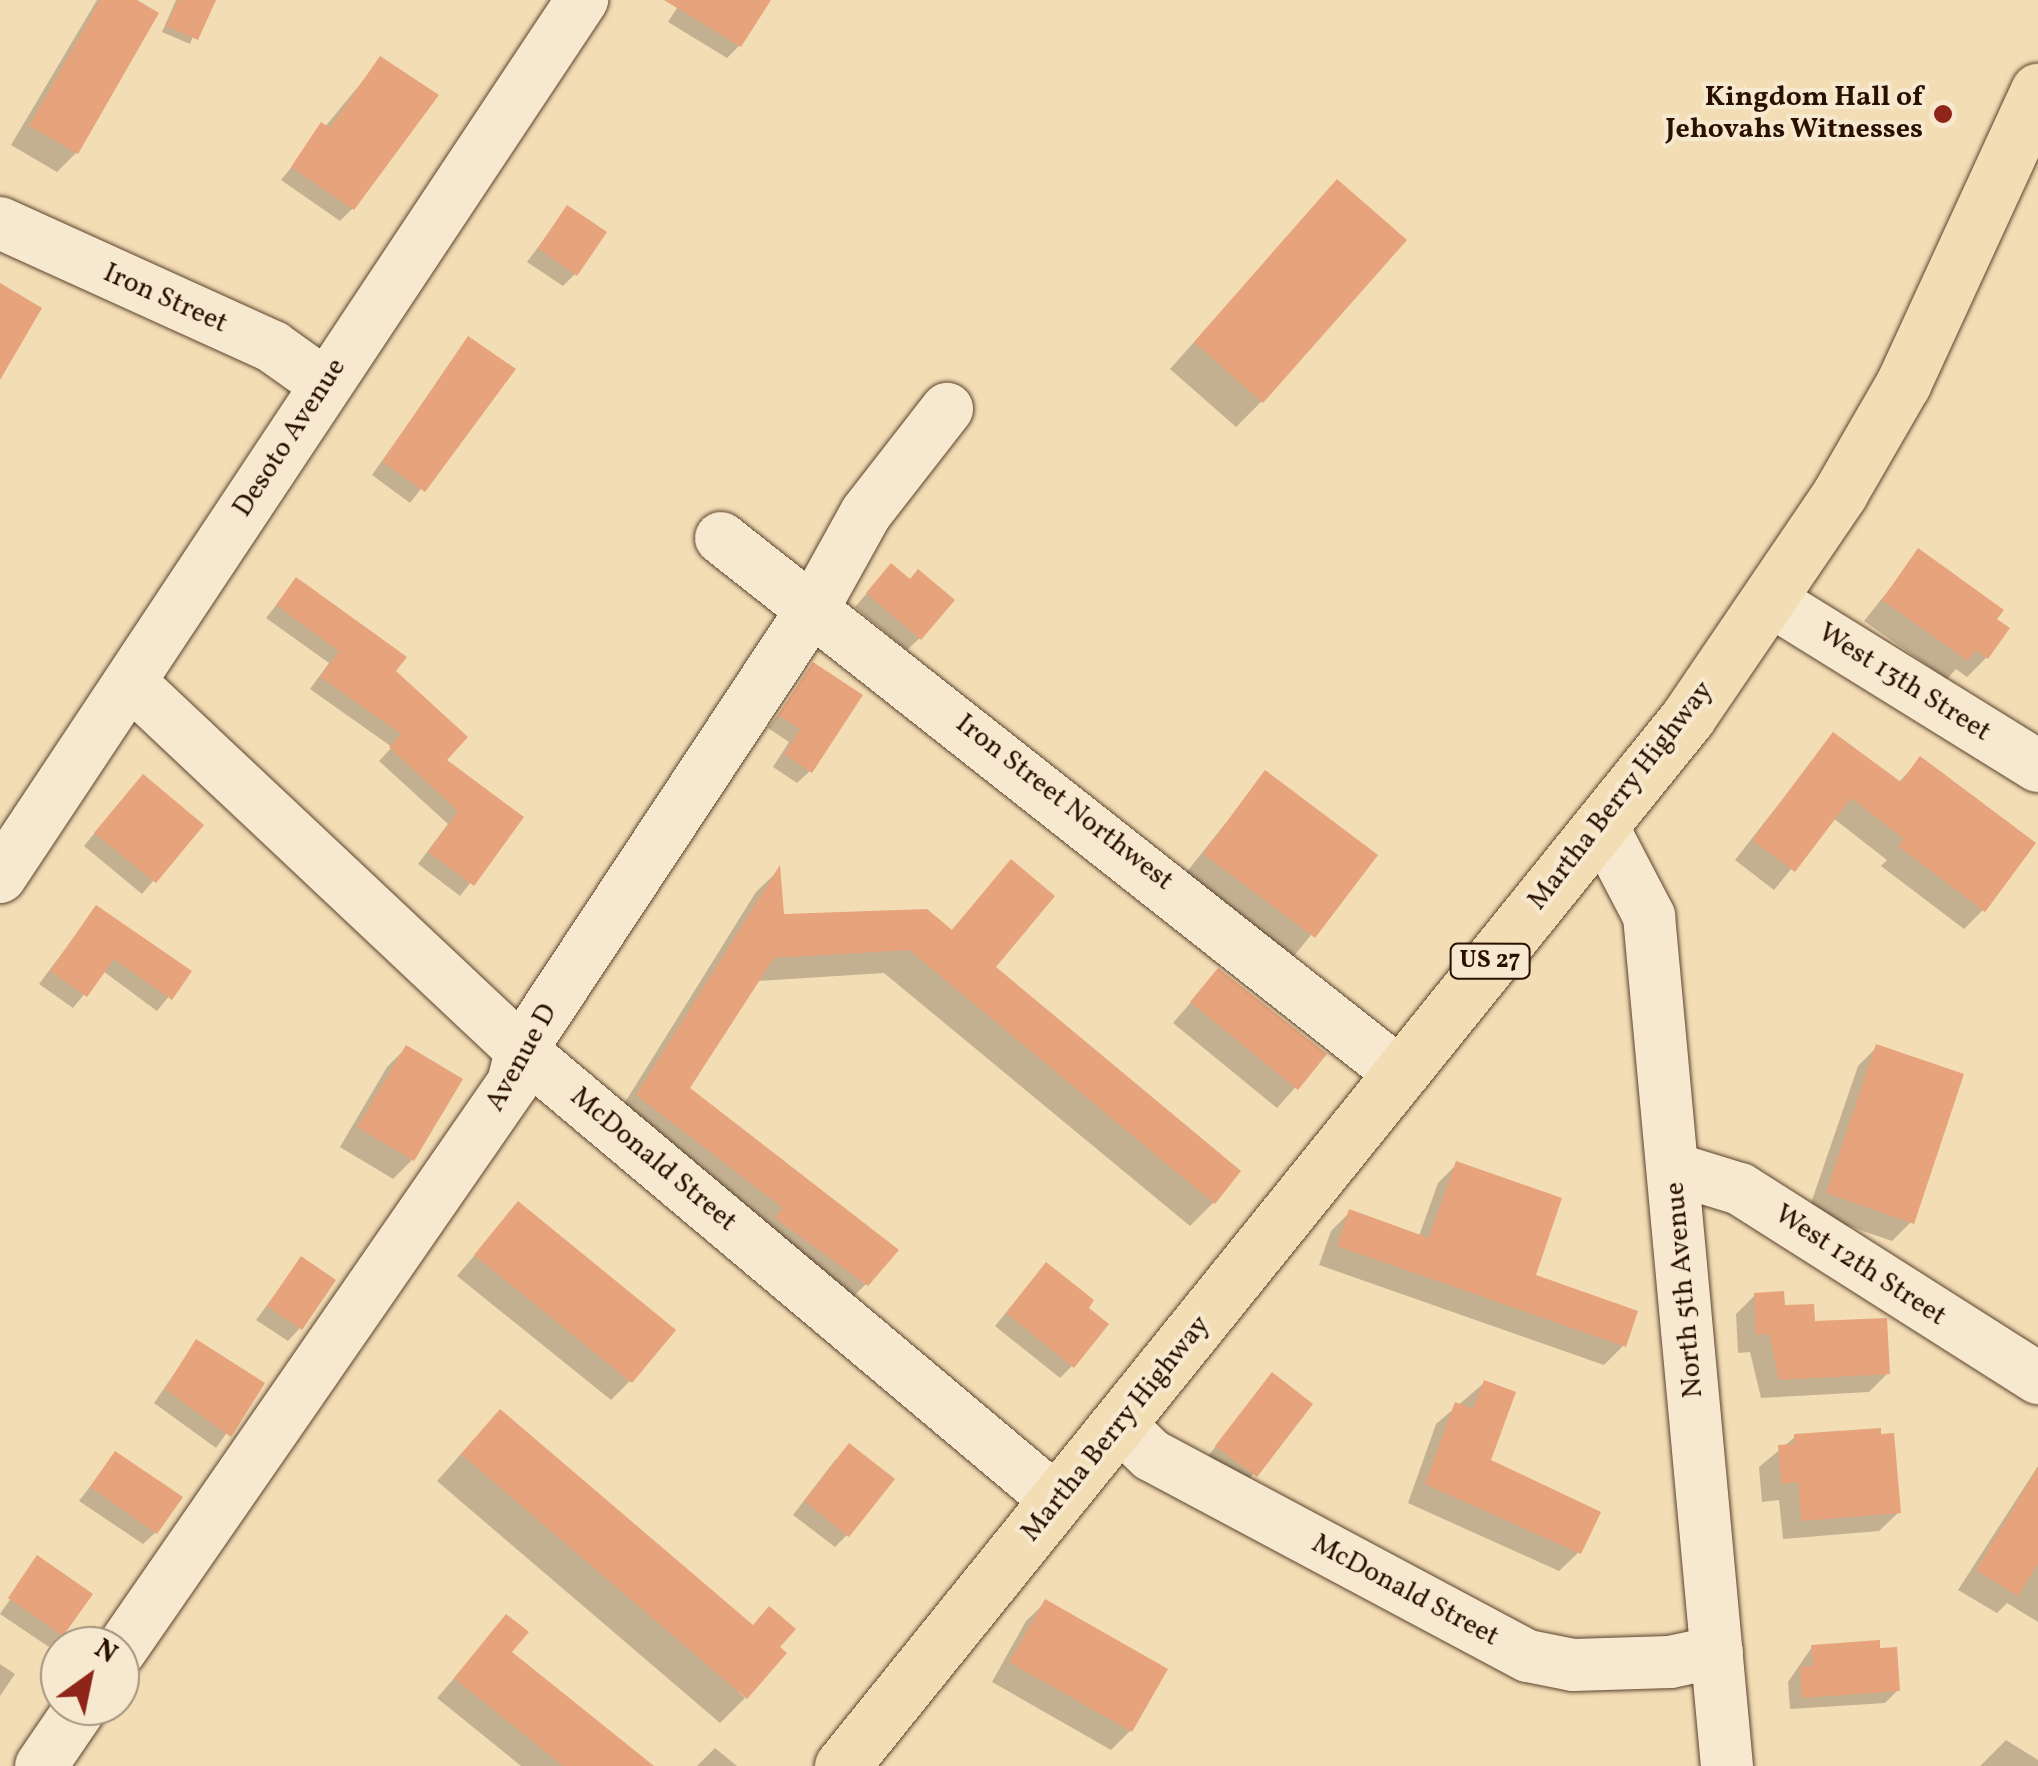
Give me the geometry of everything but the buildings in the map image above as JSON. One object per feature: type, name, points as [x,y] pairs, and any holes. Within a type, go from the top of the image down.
[{"type":"main road","name":"Martha Berry Highway","points":[[842,1766],[1056,1500],[1121,1426],[1602,826],[1770,600],[1934,327],[2038,91]]},
{"type":"street","name":"Desoto Avenue","points":[[0,877],[582,0]]},
{"type":"street","name":"Iron Street","points":[[0,223],[273,347],[325,384]]},
{"type":"street","name":"Avenue D","points":[[137,1626],[513,1083],[521,1050],[815,606],[866,513],[947,409]]},
{"type":"street","name":"Iron Street Northwest","points":[[721,538],[815,606],[1402,1075]]},
{"type":"street","name":"West 13th Street","points":[[1770,600],[2037,764]]},
{"type":"street","name":"McDonald Street","points":[[130,682],[521,1050],[1056,1500]]},
{"type":"street","name":"North 5th Avenue","points":[[1602,826],[1649,916],[1727,1766]]},
{"type":"street","name":"West 12th Street","points":[[1675,1168],[1740,1189],[2038,1378]]},
{"type":"street","name":"McDonald Street","points":[[1121,1426],[1151,1455],[1528,1656],[1573,1666],[1670,1662],[1716,1652]]},
{"type":"street","points":[[40,1766],[68,1726]]},
{"type":"place","name":"Kingdom Hall of Jehovahs Witnesses","points":[[1943,114]]}]
